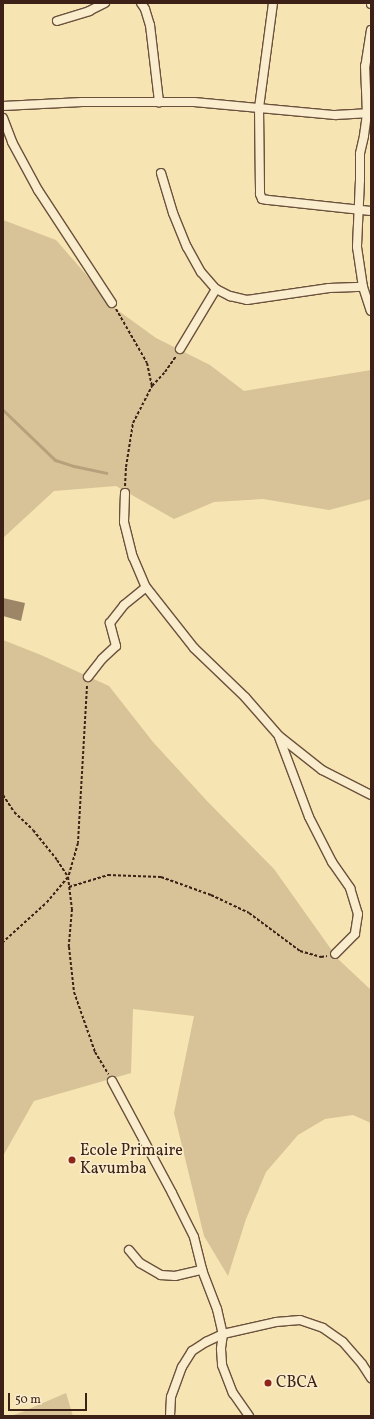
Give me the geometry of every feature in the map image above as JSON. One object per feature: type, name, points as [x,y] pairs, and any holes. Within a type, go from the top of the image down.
[{"type":"street","points":[[57,21],[89,11],[105,3]]},
{"type":"street","points":[[141,3],[145,9],[150,25],[159,102]]},
{"type":"street","points":[[273,3],[259,108],[260,194],[262,199],[371,211]]},
{"type":"street","points":[[371,30],[365,66],[369,113],[360,154],[357,247],[363,287],[371,311]]},
{"type":"street","points":[[3,106],[82,102],[194,102],[335,115],[369,113]]},
{"type":"street","points":[[3,118],[12,142],[38,190],[112,303]]},
{"type":"street","points":[[161,173],[173,213],[187,247],[201,272],[216,289],[230,296],[247,300],[329,288],[363,287]]},
{"type":"street","points":[[180,349],[216,289]]},
{"type":"street","points":[[125,493],[124,522],[133,557],[146,587],[194,648],[245,697],[279,736],[322,770],[371,795]]},
{"type":"street","points":[[88,677],[102,659],[116,646],[110,622],[124,605],[146,587]]},
{"type":"street","points":[[279,736],[309,817],[332,862],[350,888],[358,914],[355,934],[335,954]]},
{"type":"street","points":[[112,1081],[194,1237],[202,1270],[217,1309],[223,1334],[221,1350],[222,1365],[233,1393],[249,1416]]},
{"type":"street","points":[[129,1250],[140,1263],[161,1275],[175,1276],[202,1270]]},
{"type":"street","points":[[170,1416],[171,1397],[182,1367],[192,1351],[223,1334],[276,1322],[300,1320],[323,1328],[343,1342],[362,1364],[371,1378]]},
{"type":"path","points":[[112,303],[147,363],[152,386]]},
{"type":"path","points":[[125,493],[126,467],[133,423],[152,386],[166,372],[180,349]]},
{"type":"path","points":[[88,677],[78,843],[68,877],[72,908],[69,947],[74,992],[95,1052],[112,1081]]},
{"type":"path","points":[[3,795],[14,812],[34,830],[68,877]]},
{"type":"path","points":[[69,887],[108,875],[161,877],[211,895],[249,912],[300,951],[321,957],[335,954]]},
{"type":"path","points":[[3,942],[45,904],[68,877]]},
{"type":"shaded area","points":[[3,220],[56,240],[116,309],[156,338],[210,365],[244,391],[371,370],[371,499],[329,510],[263,499],[214,502],[174,519],[116,486],[54,491],[3,538]]},
{"type":"shaded area","points":[[3,640],[41,655],[109,686],[153,742],[207,801],[274,869],[338,959],[371,990],[371,1123],[353,1115],[325,1119],[298,1135],[266,1172],[246,1219],[228,1276],[204,1236],[174,1113],[194,1016],[133,1009],[131,1073],[34,1101],[3,1156]]},
{"type":"shaded area","points":[[66,1393],[73,1416],[11,1416],[22,1412]]},
{"type":"building","points":[[3,598],[25,603],[21,621],[3,616]]},
{"type":"waterway","points":[[3,410],[55,460],[106,473]]},
{"type":"place","name":"Ecole Primaire Kavumba","points":[[72,1160]]},
{"type":"place","name":"CBCA","points":[[268,1383]]}]
